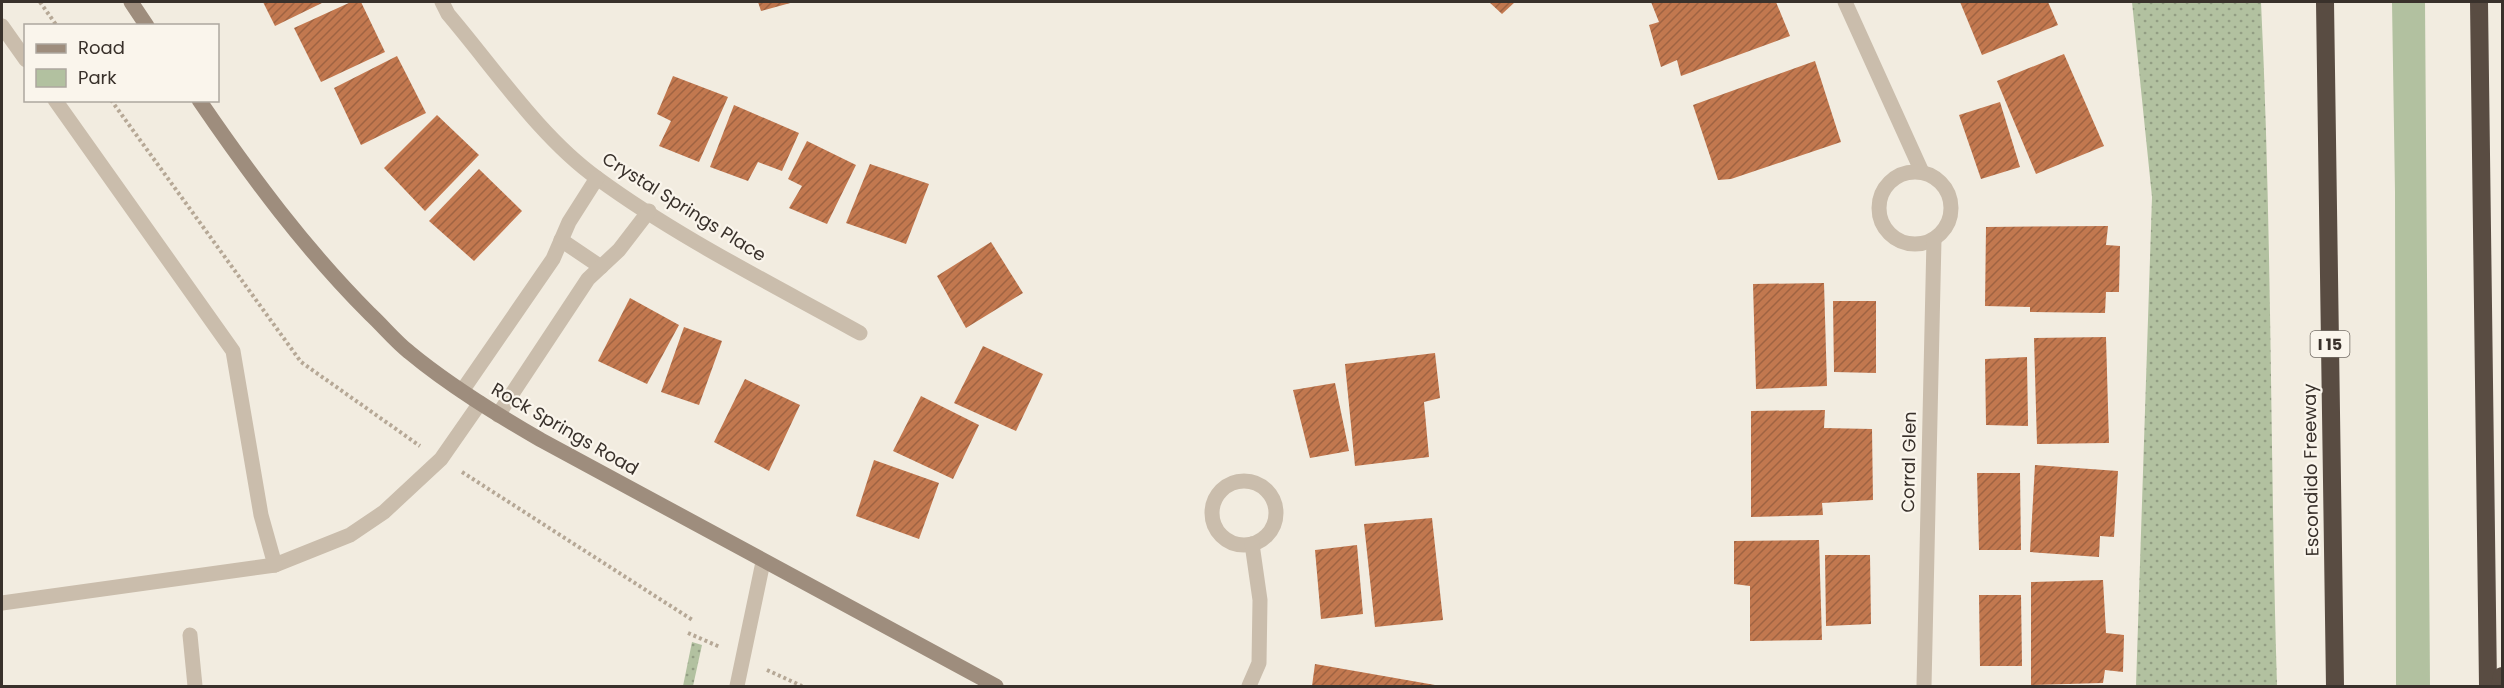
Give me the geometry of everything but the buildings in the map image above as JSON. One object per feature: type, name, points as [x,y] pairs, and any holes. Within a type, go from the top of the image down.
[{"type":"highway","name":"Escondido Freeway","points":[[2325,2],[2335,687]]},
{"type":"highway","points":[[2479,2],[2488,687]]},
{"type":"highway","points":[[2500,687],[2502,676]]},
{"type":"street","points":[[130,2],[146,24]]},
{"type":"street","name":"Crystal Springs Place","points":[[442,2],[448,14],[552,139],[597,178],[649,212],[860,333]]},
{"type":"street","points":[[1845,2],[1922,172]]},
{"type":"street","points":[[2,26],[24,57]]},
{"type":"street","points":[[56,102],[233,351],[261,515],[275,565]]},
{"type":"street","name":"Rock Springs Road","points":[[200,102],[254,180],[332,276],[408,351],[462,391],[498,415],[763,562],[996,687]]},
{"type":"street","points":[[1922,172],[1934,176],[1944,185],[1952,208],[1943,231],[1934,239],[1922,244],[1909,244],[1898,240],[1882,223],[1879,201],[1890,181],[1900,175],[1922,172]]},
{"type":"street","points":[[462,391],[553,259],[569,222],[597,178]]},
{"type":"street","points":[[498,415],[588,279],[619,250],[649,212]]},
{"type":"street","name":"Corral Glen","points":[[1924,687],[1934,239]]},
{"type":"street","points":[[561,240],[601,267]]},
{"type":"street","points":[[2,603],[275,565],[350,535],[384,512],[441,459],[480,403]]},
{"type":"street","points":[[1253,482],[1270,494],[1275,503],[1274,524],[1269,533],[1252,544],[1241,545],[1230,542],[1215,528],[1212,507],[1222,489],[1232,483],[1253,482]]},
{"type":"street","points":[[1249,687],[1259,663],[1260,600],[1252,544]]},
{"type":"street","points":[[737,687],[763,562]]},
{"type":"street","points":[[190,634],[195,687]]},
{"type":"path","points":[[40,2],[56,24]]},
{"type":"path","points":[[112,102],[301,362],[441,459],[694,621]]},
{"type":"green space","points":[[2132,2],[2261,2],[2267,173],[2277,686],[2136,686],[2152,197]]},
{"type":"green space","points":[[2392,2],[2425,2],[2430,686],[2396,686],[2395,192]]},
{"type":"green space","points":[[692,642],[702,645],[693,686],[683,686]]}]
